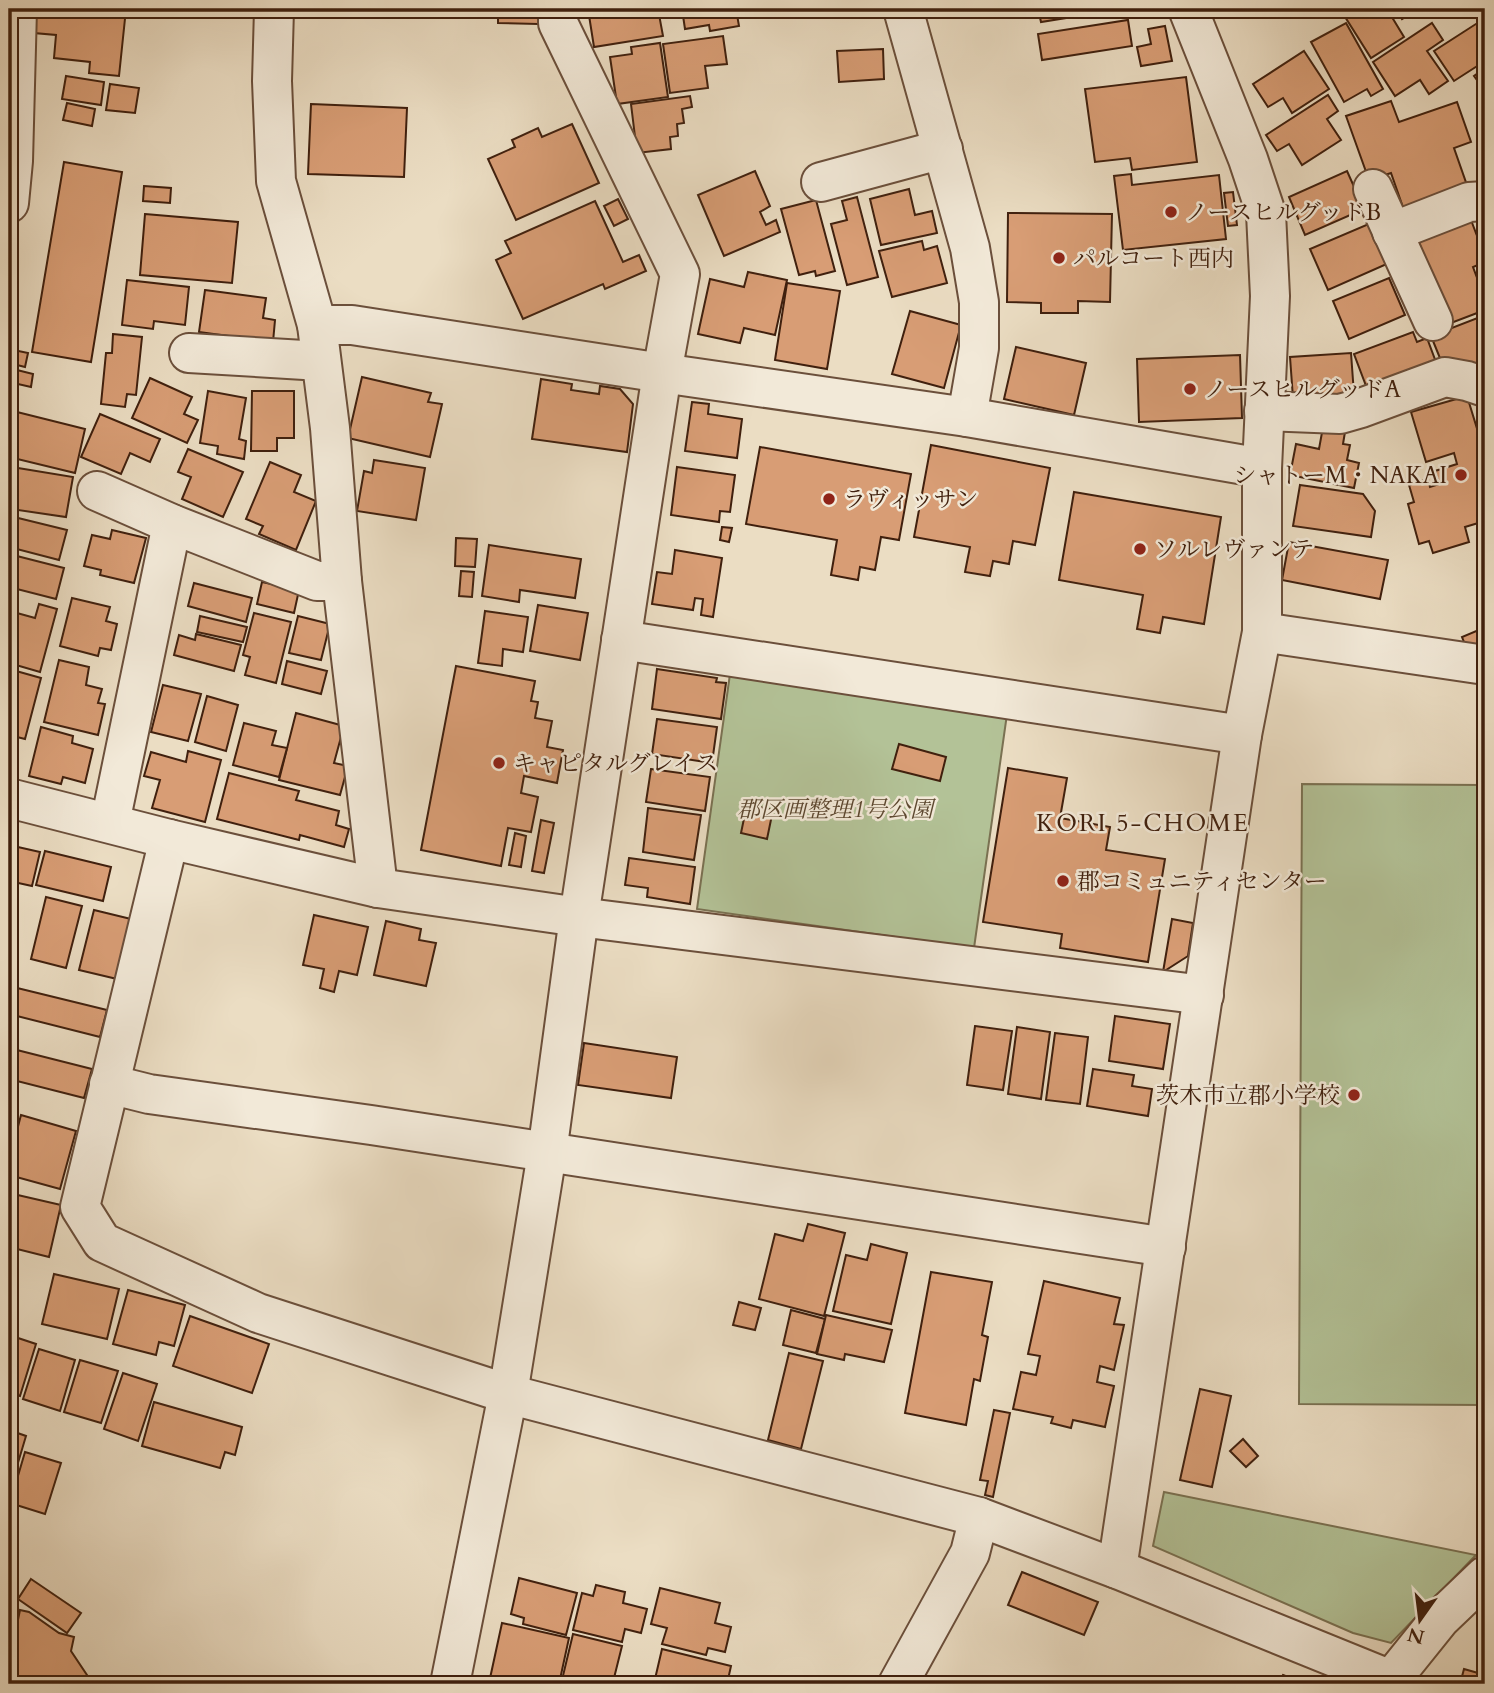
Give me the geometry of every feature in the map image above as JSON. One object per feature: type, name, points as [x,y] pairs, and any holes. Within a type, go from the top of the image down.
[{"type":"street","points":[[9,203],[13,162],[17,9]]},
{"type":"street","points":[[274,9],[272,82],[276,181],[319,343],[330,428],[342,581],[378,888]]},
{"type":"street","points":[[450,1684],[508,1394],[547,1153],[579,917],[662,373],[680,274],[558,23],[558,9]]},
{"type":"street","points":[[903,9],[970,248],[979,302],[979,348],[967,418]]},
{"type":"street","points":[[1117,1569],[1242,735],[1262,632],[1262,468],[1270,296],[1266,213],[1248,159],[1188,9]]},
{"type":"street","points":[[821,182],[943,149]]},
{"type":"street","points":[[1373,189],[1433,321]]},
{"type":"street","points":[[1392,232],[1469,202],[1485,201]]},
{"type":"street","points":[[189,353],[319,343],[352,325],[967,418],[1262,468]]},
{"type":"street","points":[[1264,411],[1340,414],[1445,377],[1485,387]]},
{"type":"street","points":[[97,491],[172,524],[317,581],[342,581]]},
{"type":"street","points":[[110,823],[172,524]]},
{"type":"street","points":[[1262,632],[1485,665]]},
{"type":"street","points":[[621,640],[1242,735]]},
{"type":"street","points":[[9,798],[378,888],[579,917],[1204,995]]},
{"type":"street","points":[[169,839],[80,1208],[102,1242],[258,1313],[508,1394],[979,1517],[1117,1569],[1391,1682],[1440,1619],[1485,1576]]},
{"type":"street","points":[[109,1084],[149,1094],[371,1125],[1166,1247]]},
{"type":"street","points":[[898,1684],[970,1553],[979,1517]]},
{"type":"green space","name":"郡区画整理1号公園","points":[[730,674],[1007,714],[974,948],[697,909]]},
{"type":"green space","points":[[1302,784],[1485,785],[1485,1405],[1299,1404]]},
{"type":"green space","points":[[1164,1492],[1476,1555],[1391,1643],[1353,1633],[1153,1546]]},
{"type":"building","points":[[36,9],[126,9],[119,76],[89,73],[90,62],[54,58],[56,35],[34,33]]},
{"type":"building","points":[[498,9],[538,9],[538,24],[498,23]]},
{"type":"building","points":[[588,9],[658,9],[663,36],[594,47]]},
{"type":"building","points":[[682,9],[736,9],[739,26],[710,31],[709,25],[685,29]]},
{"type":"building","points":[[1038,9],[1122,9],[1041,22]]},
{"type":"building","points":[[1347,9],[1387,9],[1404,37],[1371,58],[1342,12]]},
{"type":"building","points":[[1396,9],[1418,9],[1402,19]]},
{"type":"building","points":[[1128,20],[1132,46],[1042,60],[1038,34]]},
{"type":"building","points":[[1479,22],[1485,31],[1485,61],[1454,81],[1434,51]]},
{"type":"building","points":[[1346,23],[1383,89],[1371,96],[1367,89],[1344,102],[1311,42]]},
{"type":"building","points":[[1432,23],[1443,40],[1427,51],[1448,81],[1429,94],[1420,80],[1395,96],[1373,62]]},
{"type":"building","points":[[1165,26],[1172,61],[1141,66],[1137,47],[1151,44],[1148,29]]},
{"type":"building","points":[[723,36],[727,64],[705,66],[708,88],[670,93],[663,44]]},
{"type":"building","points":[[660,43],[668,97],[617,104],[610,57],[632,54],[631,47]]},
{"type":"building","points":[[883,49],[884,79],[839,82],[837,51]]},
{"type":"building","points":[[1304,51],[1329,89],[1292,113],[1283,98],[1268,107],[1253,84]]},
{"type":"building","points":[[1485,68],[1485,91],[1474,76]]},
{"type":"building","points":[[66,76],[104,82],[101,105],[62,99]]},
{"type":"building","points":[[1186,77],[1197,162],[1132,170],[1130,158],[1095,162],[1085,89]]},
{"type":"building","points":[[110,84],[139,88],[135,113],[106,110]]},
{"type":"building","points":[[1328,95],[1338,111],[1327,119],[1341,140],[1302,165],[1289,144],[1277,151],[1266,135]]},
{"type":"building","points":[[690,96],[692,107],[682,109],[684,123],[677,124],[678,136],[670,137],[671,149],[637,153],[631,104]]},
{"type":"building","points":[[1391,101],[1399,122],[1457,102],[1471,142],[1454,148],[1469,191],[1405,213],[1391,173],[1369,180],[1346,116]]},
{"type":"building","points":[[67,103],[95,109],[92,126],[63,120]]},
{"type":"building","points":[[311,104],[407,108],[404,177],[308,174]]},
{"type":"building","points":[[572,124],[599,183],[516,220],[488,159],[515,147],[512,140],[538,128],[542,137]]},
{"type":"building","points":[[64,162],[122,172],[91,362],[32,352]]},
{"type":"building","points":[[755,171],[770,206],[760,212],[766,225],[776,220],[780,232],[724,256],[698,195]]},
{"type":"building","points":[[1347,171],[1364,209],[1305,235],[1289,197]]},
{"type":"building","name":"ノースヒルグッドB","points":[[1131,174],[1132,185],[1219,175],[1226,239],[1123,250],[1114,176]]},
{"type":"building","points":[[144,186],[171,188],[170,203],[143,201]]},
{"type":"building","points":[[909,189],[915,215],[932,211],[937,233],[881,245],[870,199]]},
{"type":"building","points":[[1233,192],[1237,225],[1228,226],[1224,193]]},
{"type":"building","points":[[857,197],[878,277],[847,285],[831,224],[847,220],[842,201]]},
{"type":"building","points":[[618,199],[628,219],[614,226],[604,206]]},
{"type":"building","points":[[816,200],[835,271],[816,276],[815,271],[799,275],[781,209]]},
{"type":"building","points":[[595,201],[623,262],[639,255],[646,271],[605,289],[603,284],[523,319],[496,260],[511,253],[505,241]]},
{"type":"building","name":"パルコート西内","points":[[1008,213],[1112,214],[1110,302],[1078,301],[1078,313],[1041,313],[1041,303],[1007,302]]},
{"type":"building","points":[[145,214],[238,222],[232,283],[140,275]]},
{"type":"building","points":[[1471,220],[1485,257],[1485,262],[1473,267],[1485,299],[1485,310],[1451,323],[1418,240]]},
{"type":"building","points":[[1371,223],[1389,263],[1328,290],[1310,249]]},
{"type":"building","points":[[922,241],[924,250],[937,246],[947,283],[892,297],[879,251]]},
{"type":"building","points":[[748,272],[787,280],[775,335],[744,328],[740,343],[698,334],[710,279],[744,287]]},
{"type":"building","points":[[1389,278],[1405,315],[1349,339],[1333,301]]},
{"type":"building","points":[[127,280],[189,287],[185,325],[154,321],[153,329],[122,325]]},
{"type":"building","points":[[787,283],[840,291],[827,369],[775,360]]},
{"type":"building","points":[[205,290],[266,298],[263,318],[275,320],[273,342],[199,332]]},
{"type":"building","points":[[910,311],[961,325],[944,388],[892,374]]},
{"type":"building","points":[[1480,317],[1485,330],[1485,367],[1467,374],[1446,373],[1431,336]]},
{"type":"building","points":[[1413,332],[1417,342],[1427,338],[1440,373],[1371,399],[1354,354]]},
{"type":"building","points":[[113,334],[142,337],[136,395],[127,394],[125,407],[101,404],[106,353],[112,353]]},
{"type":"building","points":[[1016,347],[1086,363],[1074,415],[1004,399]]},
{"type":"building","points":[[9,349],[28,353],[25,367],[9,363]]},
{"type":"building","points":[[1351,353],[1355,408],[1293,398],[1290,357]]},
{"type":"building","name":"ノースヒルグッドA","points":[[1240,355],[1242,418],[1139,422],[1137,359]]},
{"type":"building","points":[[9,368],[33,374],[31,387],[9,382]]},
{"type":"building","points":[[362,377],[431,393],[428,402],[442,404],[430,457],[348,438]]},
{"type":"building","points":[[150,378],[192,397],[184,414],[198,420],[187,443],[132,418]]},
{"type":"building","points":[[541,379],[572,384],[571,390],[599,394],[600,386],[620,389],[633,404],[627,452],[532,439]]},
{"type":"building","points":[[208,391],[246,398],[239,439],[246,441],[244,459],[217,454],[218,446],[200,443]]},
{"type":"building","points":[[252,391],[294,391],[294,438],[277,438],[277,451],[251,451]]},
{"type":"building","name":"シャトーM・NAKAI","points":[[1467,396],[1479,435],[1485,434],[1485,521],[1465,527],[1469,542],[1433,553],[1429,541],[1419,544],[1408,504],[1414,502],[1409,485],[1428,479],[1430,487],[1439,484],[1435,471],[1457,464],[1454,453],[1426,462],[1411,412]]},
{"type":"building","points":[[692,402],[709,404],[708,414],[742,419],[737,458],[685,451]]},
{"type":"building","points":[[9,410],[85,429],[75,473],[9,457]]},
{"type":"building","points":[[100,414],[160,439],[150,462],[130,453],[121,474],[81,457]]},
{"type":"building","points":[[1323,427],[1345,432],[1343,444],[1350,445],[1347,460],[1359,463],[1354,488],[1290,475],[1296,444],[1319,449]]},
{"type":"building","points":[[931,445],[1050,468],[1035,545],[1013,541],[1009,564],[993,561],[990,576],[965,572],[970,547],[914,537]]},
{"type":"building","name":"ラヴィッサン","points":[[760,447],[911,474],[899,540],[881,537],[875,570],[860,567],[858,580],[831,575],[837,540],[746,524]]},
{"type":"building","points":[[188,449],[243,472],[223,517],[182,499],[191,477],[178,472]]},
{"type":"building","points":[[374,460],[425,468],[416,520],[357,511],[364,471],[372,473]]},
{"type":"building","points":[[270,462],[301,475],[294,492],[316,501],[296,550],[259,534],[263,526],[246,519]]},
{"type":"building","points":[[677,467],[735,475],[730,512],[720,511],[719,522],[671,515]]},
{"type":"building","points":[[18,468],[73,477],[66,517],[11,509]]},
{"type":"building","points":[[1300,485],[1363,494],[1375,511],[1371,537],[1293,526]]},
{"type":"building","name":"ソルレヴァンテ","points":[[1074,492],[1221,517],[1204,624],[1163,617],[1160,633],[1137,629],[1143,595],[1059,580]]},
{"type":"building","points":[[14,517],[67,530],[59,560],[9,547],[9,531]]},
{"type":"building","points":[[722,527],[732,528],[729,542],[720,540]]},
{"type":"building","points":[[112,530],[146,538],[134,583],[100,575],[101,570],[84,566],[92,535],[110,539]]},
{"type":"building","points":[[456,538],[477,539],[475,567],[455,566]]},
{"type":"building","points":[[1289,542],[1388,560],[1380,599],[1282,580]]},
{"type":"building","points":[[489,545],[581,559],[575,598],[520,590],[519,602],[482,596]]},
{"type":"building","points":[[675,550],[722,558],[713,617],[701,615],[703,599],[695,598],[693,610],[652,604],[657,572],[672,574]]},
{"type":"building","points":[[9,554],[64,568],[56,599],[9,587]]},
{"type":"building","points":[[461,571],[474,572],[472,597],[459,596]]},
{"type":"building","points":[[262,582],[299,590],[294,613],[257,604]]},
{"type":"building","points":[[194,583],[252,598],[246,622],[188,606]]},
{"type":"building","points":[[9,597],[17,599],[9,629]]},
{"type":"building","points":[[72,598],[110,607],[106,621],[117,624],[111,650],[100,648],[98,656],[60,646]]},
{"type":"building","points":[[39,604],[57,609],[40,672],[9,663],[9,644],[17,613],[35,618]]},
{"type":"building","points":[[538,605],[588,613],[580,660],[530,651]]},
{"type":"building","points":[[485,611],[528,617],[523,652],[503,649],[502,666],[478,663]]},
{"type":"building","points":[[254,613],[291,622],[276,683],[245,675],[250,657],[243,655]]},
{"type":"building","points":[[200,616],[247,627],[243,642],[197,632]]},
{"type":"building","points":[[298,616],[330,624],[321,660],[289,653]]},
{"type":"building","points":[[1481,629],[1485,645],[1468,652],[1462,637]]},
{"type":"building","points":[[196,634],[241,645],[234,671],[174,655],[179,635],[195,640]]},
{"type":"building","points":[[59,660],[89,667],[86,685],[102,689],[98,703],[105,704],[98,735],[44,722]]},
{"type":"building","points":[[287,661],[327,671],[321,694],[282,684]]},
{"type":"building","name":"キャピタルグレイス","points":[[456,666],[535,681],[531,701],[538,702],[535,718],[552,721],[547,747],[563,750],[557,783],[524,776],[521,793],[538,797],[531,832],[508,828],[501,866],[421,850]]},
{"type":"building","points":[[9,669],[41,678],[25,739],[9,735]]},
{"type":"building","points":[[657,669],[717,678],[716,682],[726,683],[721,719],[652,709]]},
{"type":"building","points":[[163,685],[201,694],[188,741],[151,732]]},
{"type":"building","points":[[207,696],[238,705],[226,751],[195,742]]},
{"type":"building","points":[[296,713],[344,726],[334,763],[348,766],[340,795],[279,780]]},
{"type":"building","points":[[657,719],[717,727],[712,763],[652,754]]},
{"type":"building","points":[[244,723],[276,731],[272,745],[287,748],[279,777],[233,765]]},
{"type":"building","points":[[41,727],[73,736],[72,743],[93,749],[85,783],[63,777],[61,784],[29,776]]},
{"type":"building","points":[[899,744],[946,757],[940,781],[892,769]]},
{"type":"building","points":[[188,751],[221,760],[205,822],[152,808],[160,780],[144,776],[151,752],[186,762]]},
{"type":"building","points":[[1008,768],[1067,778],[1060,818],[1110,827],[1106,850],[1165,859],[1148,962],[1060,948],[1062,934],[983,922]]},
{"type":"building","points":[[651,769],[710,777],[705,811],[646,802]]},
{"type":"building","points":[[229,773],[299,791],[296,800],[339,811],[336,825],[349,829],[344,847],[300,835],[299,840],[217,819]]},
{"type":"building","points":[[747,804],[773,810],[767,839],[741,833]]},
{"type":"building","points":[[648,808],[701,815],[694,860],[643,852]]},
{"type":"building","points":[[541,820],[554,823],[544,873],[532,871]]},
{"type":"building","points":[[515,833],[526,836],[521,867],[509,865]]},
{"type":"building","points":[[9,845],[40,852],[32,886],[9,881]]},
{"type":"building","points":[[45,851],[111,867],[103,901],[36,885]]},
{"type":"building","points":[[629,858],[695,867],[690,904],[647,897],[648,888],[625,885]]},
{"type":"building","points":[[46,897],[82,906],[66,968],[31,959]]},
{"type":"building","points":[[9,900],[16,902],[9,932]]},
{"type":"building","points":[[94,910],[131,919],[117,979],[79,970]]},
{"type":"building","points":[[314,915],[368,927],[357,975],[339,971],[334,992],[320,988],[324,969],[303,965]]},
{"type":"building","points":[[1172,919],[1193,923],[1188,956],[1163,972]]},
{"type":"building","points":[[386,921],[421,929],[419,940],[436,943],[426,986],[374,975]]},
{"type":"building","points":[[9,986],[107,1010],[100,1037],[9,1014]]},
{"type":"building","points":[[1115,1016],[1170,1024],[1163,1069],[1109,1061]]},
{"type":"building","points":[[975,1026],[1012,1031],[1003,1090],[967,1085]]},
{"type":"building","points":[[1017,1027],[1050,1032],[1041,1099],[1008,1094]]},
{"type":"building","points":[[1055,1033],[1088,1037],[1080,1104],[1046,1100]]},
{"type":"building","points":[[584,1043],[677,1057],[671,1098],[578,1085]]},
{"type":"building","points":[[9,1048],[92,1069],[84,1098],[9,1079]]},
{"type":"building","points":[[1093,1069],[1134,1075],[1132,1086],[1152,1089],[1148,1116],[1087,1106]]},
{"type":"building","points":[[21,1115],[76,1131],[60,1189],[9,1175],[9,1161]]},
{"type":"building","points":[[9,1193],[61,1205],[49,1257],[9,1247]]},
{"type":"building","points":[[808,1224],[845,1233],[824,1316],[759,1299],[775,1234],[803,1241]]},
{"type":"building","points":[[871,1244],[907,1253],[891,1324],[833,1311],[846,1255],[867,1260]]},
{"type":"building","points":[[931,1272],[992,1282],[982,1335],[988,1337],[980,1381],[974,1379],[966,1425],[905,1413]]},
{"type":"building","points":[[54,1274],[119,1289],[107,1339],[42,1324]]},
{"type":"building","points":[[1044,1281],[1120,1298],[1114,1324],[1124,1325],[1114,1370],[1100,1366],[1097,1382],[1114,1386],[1105,1427],[1073,1420],[1071,1428],[1051,1423],[1053,1417],[1013,1409],[1021,1372],[1036,1375],[1040,1356],[1028,1354]]},
{"type":"building","points":[[128,1290],[185,1305],[174,1346],[159,1342],[156,1355],[113,1344]]},
{"type":"building","points":[[739,1302],[761,1308],[755,1330],[733,1325]]},
{"type":"building","points":[[791,1310],[825,1319],[816,1353],[783,1345]]},
{"type":"building","points":[[826,1315],[892,1330],[884,1362],[845,1354],[844,1360],[817,1354]]},
{"type":"building","points":[[190,1316],[269,1344],[252,1393],[173,1366]]},
{"type":"building","points":[[9,1335],[36,1344],[20,1396],[9,1393]]},
{"type":"building","points":[[39,1349],[75,1360],[60,1411],[23,1399]]},
{"type":"building","points":[[789,1353],[823,1361],[801,1449],[768,1440]]},
{"type":"building","points":[[80,1360],[118,1371],[101,1423],[64,1412]]},
{"type":"building","points":[[123,1373],[157,1384],[138,1441],[104,1429]]},
{"type":"building","points":[[1200,1389],[1231,1396],[1212,1487],[1180,1480]]},
{"type":"building","points":[[154,1402],[242,1427],[235,1455],[225,1452],[220,1468],[142,1446]]},
{"type":"building","points":[[994,1410],[1010,1413],[993,1497],[985,1495],[988,1481],[980,1480]]},
{"type":"building","points":[[9,1430],[26,1436],[9,1493]]},
{"type":"building","points":[[1243,1439],[1258,1456],[1246,1467],[1230,1451]]},
{"type":"building","points":[[25,1452],[61,1463],[45,1514],[10,1503]]},
{"type":"building","points":[[1022,1572],[1098,1602],[1084,1635],[1008,1605]]},
{"type":"building","points":[[519,1578],[577,1593],[566,1635],[523,1624],[524,1618],[511,1614]]},
{"type":"building","points":[[31,1579],[81,1613],[67,1633],[18,1599]]},
{"type":"building","points":[[596,1585],[625,1592],[623,1603],[647,1609],[641,1633],[625,1629],[622,1642],[573,1630],[582,1593],[593,1596]]},
{"type":"building","points":[[660,1588],[720,1603],[715,1623],[731,1627],[725,1652],[708,1648],[706,1655],[662,1644],[667,1628],[651,1624]]},
{"type":"building","points":[[20,1610],[29,1612],[59,1633],[74,1637],[71,1651],[93,1684],[9,1684],[9,1663]]},
{"type":"building","points":[[502,1623],[569,1638],[559,1684],[489,1683]]},
{"type":"building","points":[[573,1634],[622,1646],[613,1682],[596,1678],[594,1684],[561,1684]]},
{"type":"building","points":[[662,1649],[731,1666],[727,1684],[677,1684],[655,1679]]},
{"type":"building","points":[[1464,1669],[1485,1675],[1482,1684],[1460,1684]]},
{"type":"building","points":[[1283,1675],[1306,1684],[1279,1684]]},
{"type":"place","name":"ノースヒルグッドB","points":[[1171,212]]},
{"type":"place","name":"パルコート西内","points":[[1059,258]]},
{"type":"place","name":"ノースヒルグッドA","points":[[1190,389]]},
{"type":"place","name":"シャトーM・NAKAI","points":[[1461,475]]},
{"type":"place","name":"ラヴィッサン","points":[[829,499]]},
{"type":"place","name":"ソルレヴァンテ","points":[[1140,549]]},
{"type":"place","name":"キャピタルグレイス","points":[[499,763]]},
{"type":"place","name":"郡コミュニティセンター","points":[[1063,881]]},
{"type":"place","name":"茨木市立郡小学校","points":[[1354,1095]]},
{"type":"district","name":"KORI 5-CHOME","points":[[1143,823]]}]
